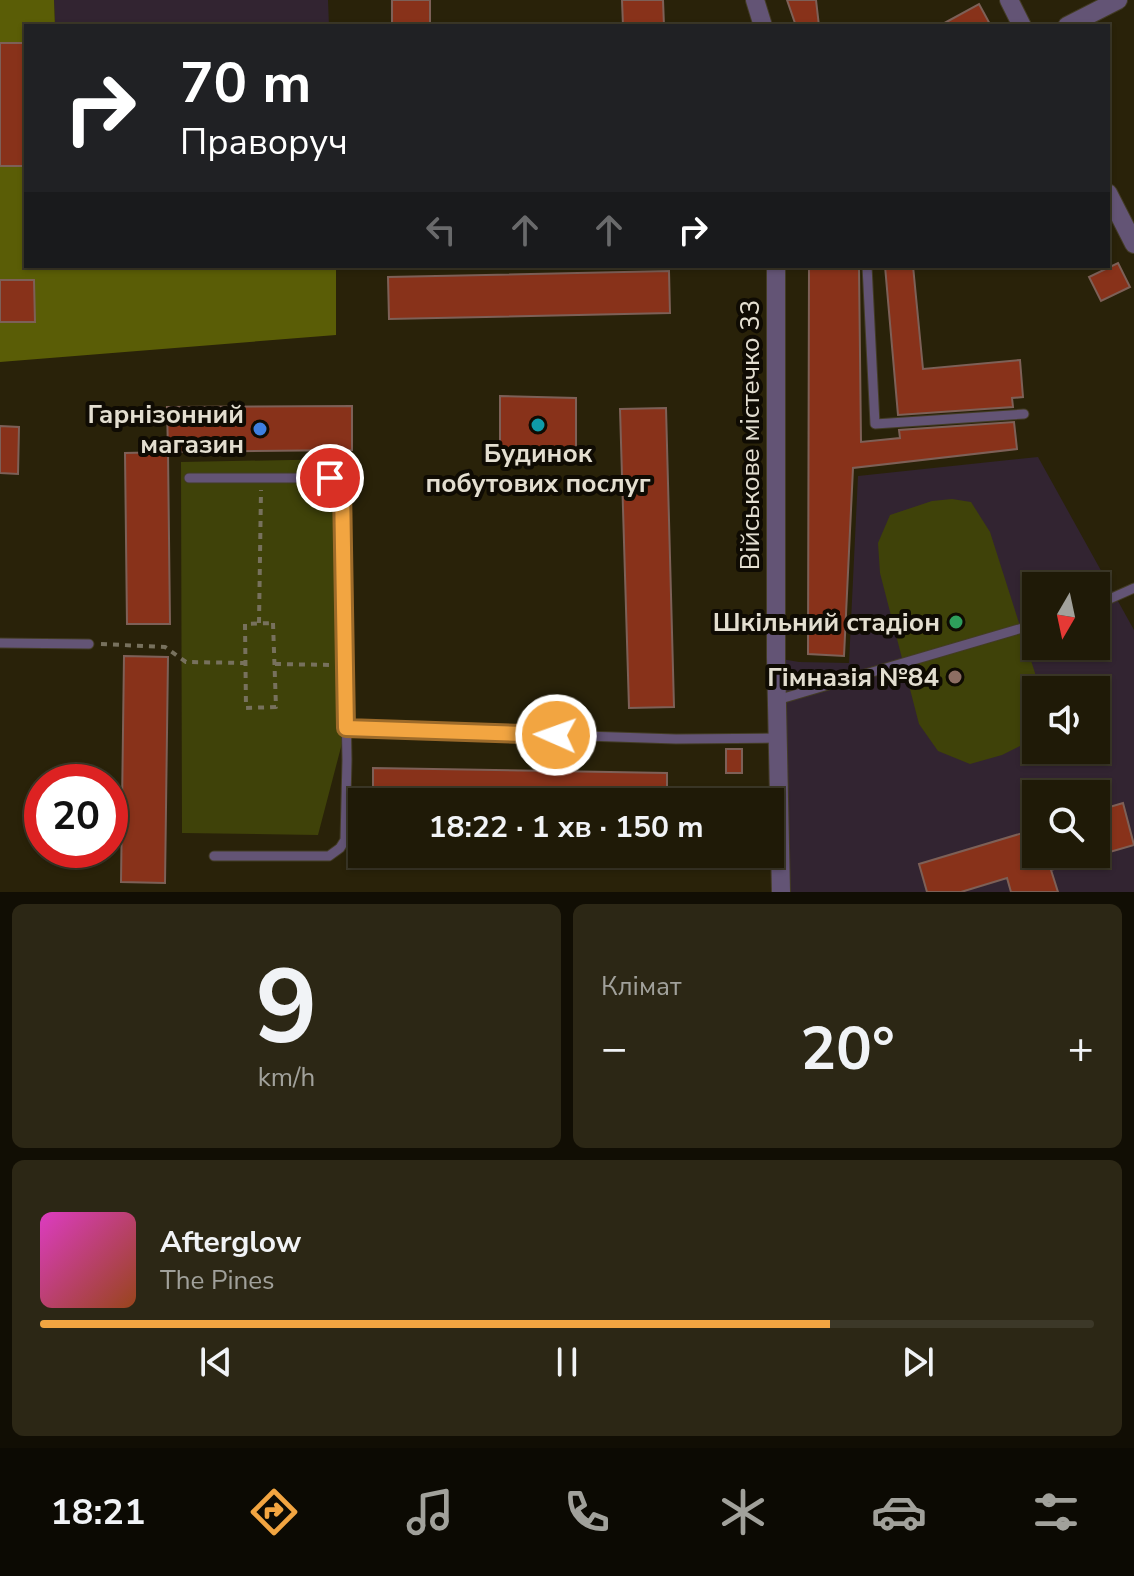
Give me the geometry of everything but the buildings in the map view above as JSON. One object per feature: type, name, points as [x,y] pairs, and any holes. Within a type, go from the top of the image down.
[{"type":"street","points":[[755,0],[762,24]]},
{"type":"street","points":[[1009,0],[1021,24]]},
{"type":"street","points":[[1071,24],[1118,0]]},
{"type":"street","points":[[1110,197],[1134,244]]},
{"type":"street","name":"Військове містечко 33","points":[[776,268],[777,700],[781,892]]},
{"type":"lane","points":[[867,268],[875,424],[1024,414]]},
{"type":"lane","points":[[189,478],[330,478],[340,481],[342,487],[345,840],[329,856],[317,858],[214,856]]},
{"type":"lane","points":[[1110,599],[1134,588]]},
{"type":"lane","points":[[777,700],[1022,628]]},
{"type":"lane","points":[[0,643],[89,644]]},
{"type":"lane","points":[[346,728],[676,739],[778,738]]},
{"type":"path","points":[[259,623],[261,478]]},
{"type":"path","points":[[273,623],[276,707],[246,708],[246,663],[245,624],[273,623]]},
{"type":"path","points":[[89,644],[165,647],[186,662],[246,663]]},
{"type":"path","points":[[275,664],[344,665]]},
{"type":"shaded area","points":[[0,0],[54,0],[55,24],[24,24],[24,268],[336,268],[336,335],[0,362]]},
{"type":"shaded area","points":[[54,0],[328,0],[329,24],[55,24]]},
{"type":"shaded area","name":"Гімназія №84","points":[[1038,457],[1102,572],[1022,572],[1022,660],[1110,660],[1110,587],[1134,630],[1134,892],[782,892],[784,788],[779,788],[776,658],[799,662],[849,663],[858,476]]},
{"type":"shaded area","points":[[343,459],[346,728],[318,835],[182,833],[181,462]]},
{"type":"shaded area","name":"Шкільний стадіон","points":[[952,499],[971,502],[990,532],[1022,632],[1022,660],[1031,660],[1035,673],[1035,676],[1022,676],[1022,745],[1002,755],[970,764],[938,751],[919,724],[880,573],[878,543],[890,515],[932,501]]},
{"type":"place","name":"Будинок побутових послуг","points":[[538,425]]},
{"type":"place","name":"Гарнізонний магазин","points":[[260,429]]},
{"type":"place","name":"Шкільний стадіон","points":[[956,622]]},
{"type":"place","name":"Гімназія №84","points":[[955,677]]},
{"type":"route","points":[[330,478],[340,481],[342,487],[346,728],[556,735]]}]
